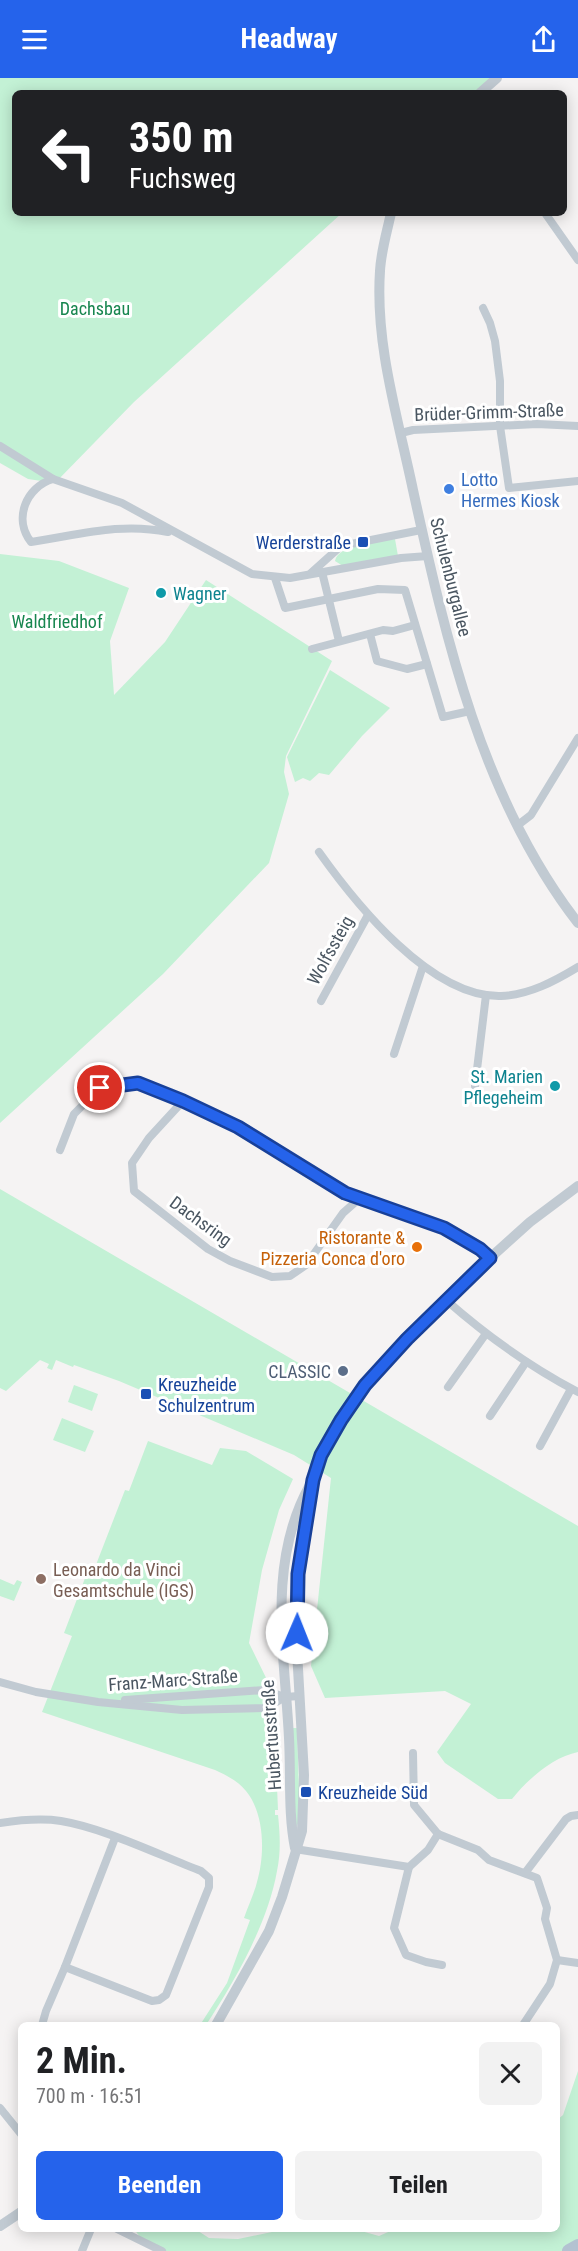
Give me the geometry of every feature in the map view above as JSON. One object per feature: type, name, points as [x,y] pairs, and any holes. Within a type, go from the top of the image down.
[{"type":"main road","points":[[569,2251],[578,2246]]},
{"type":"street","points":[[483,90],[497,78]]},
{"type":"street","name":"Schulenburgallee","points":[[390,216],[380,268],[379,316],[385,361],[421,530],[459,677],[497,780],[518,825],[546,877],[578,923]]},
{"type":"street","points":[[547,216],[578,260]]},
{"type":"street","points":[[483,308],[495,341],[500,381],[500,426],[509,488],[578,481]]},
{"type":"street","name":"Brüder-Grimm-Straße","points":[[401,433],[413,430],[537,424],[578,426]]},
{"type":"street","points":[[0,446],[53,479],[122,503],[252,574],[275,578],[308,575],[401,558],[428,556]]},
{"type":"street","points":[[53,479],[34,490],[26,504],[22,524],[31,542],[123,527],[150,528],[176,534]]},
{"type":"street","points":[[308,575],[341,546],[421,530]]},
{"type":"street","points":[[322,572],[339,641]]},
{"type":"street","points":[[275,578],[285,608],[378,589],[405,590],[443,717],[471,711]]},
{"type":"street","points":[[312,649],[383,630],[393,632],[415,625]]},
{"type":"street","points":[[370,634],[377,661],[407,669],[427,664]]},
{"type":"street","points":[[518,825],[531,815],[578,738]]},
{"type":"street","name":"Wolfssteig","points":[[319,852],[368,915],[423,966],[464,988],[486,995],[503,996],[529,991],[556,980],[578,967]]},
{"type":"street","name":"Wolfssteig","points":[[321,1001],[368,915]]},
{"type":"street","points":[[394,1054],[423,966]]},
{"type":"street","points":[[475,1086],[486,995]]},
{"type":"street","points":[[60,1150],[74,1114],[100,1088],[138,1083],[238,1127],[345,1193],[444,1228],[480,1249],[490,1258]]},
{"type":"street","name":"Dachsring","points":[[183,1101],[149,1138],[132,1164],[134,1191],[208,1249],[230,1262],[258,1274],[272,1277],[290,1276],[306,1265],[343,1213],[360,1198]]},
{"type":"street","name":"Hubertusstraße","points":[[218,2022],[269,1931],[302,1831],[304,1775],[297,1633],[298,1574],[313,1480],[321,1455],[365,1385],[407,1339],[530,1222],[578,1186]]},
{"type":"street","points":[[446,1300],[485,1335],[575,1391],[540,1446]]},
{"type":"street","points":[[448,1387],[485,1335]]},
{"type":"street","points":[[490,1416],[526,1362]]},
{"type":"street","name":"Hubertusstraße","points":[[295,1849],[291,1830],[291,1774],[281,1617],[283,1573],[289,1539],[300,1502],[313,1480]]},
{"type":"street","name":"Franz-Marc-Straße","points":[[0,1682],[36,1692],[98,1702],[182,1710],[266,1708],[285,1697]]},
{"type":"street","name":"Franz-Marc-Straße","points":[[98,1702],[264,1690],[285,1697],[299,1696]]},
{"type":"street","points":[[413,1753],[414,1805],[438,1834],[478,1850],[489,1860],[537,1878],[547,1908],[545,1919],[557,1960],[550,1984],[526,2022]]},
{"type":"street","points":[[525,1874],[566,1819],[571,1815],[578,1815]]},
{"type":"street","points":[[0,1823],[33,1820],[60,1821],[82,1826],[201,1871],[209,1878],[209,1887],[166,1995],[159,2000],[152,2001],[65,1967]]},
{"type":"street","points":[[438,1834],[428,1850],[409,1868],[394,1928],[406,1955],[442,1965]]},
{"type":"street","points":[[43,2022],[116,1838]]},
{"type":"street","points":[[295,1849],[409,1868]]},
{"type":"street","points":[[557,1960],[578,1963]]},
{"type":"street","points":[[0,2108],[18,2130]]},
{"type":"street","points":[[0,2226],[18,2214]]},
{"type":"street","points":[[82,2251],[90,2232]]},
{"type":"street","points":[[123,2232],[162,2251]]},
{"type":"green space","name":"Dachsbau","points":[[0,78],[490,78],[477,90],[12,90],[12,216],[339,216],[134,402],[55,483],[28,479],[0,463]]},
{"type":"green space","points":[[395,539],[398,556],[343,566],[335,561],[338,555],[351,547]]},
{"type":"green space","name":"Waldfriedhof","points":[[0,554],[59,561],[129,588],[110,641],[114,695],[165,642],[206,580],[332,661],[286,756],[284,772],[289,794],[269,863],[163,974],[0,1123]]},
{"type":"green space","points":[[330,670],[390,708],[362,736],[329,775],[319,773],[310,781],[303,778],[295,782],[287,757]]},
{"type":"green space","points":[[0,1189],[578,1526],[578,1752],[550,1764],[512,1799],[498,1799],[445,1763],[437,1752],[471,1704],[445,1691],[325,1698],[311,1666],[331,1478],[294,1455],[119,1381],[56,1360],[52,1370],[47,1368],[49,1364],[40,1360],[6,1391],[0,1388]]},
{"type":"green space","points":[[74,1385],[98,1394],[92,1411],[68,1402]]},
{"type":"green space","points":[[62,1418],[94,1431],[85,1452],[53,1440]]},
{"type":"green space","points":[[148,1441],[212,1465],[220,1448],[246,1451],[293,1479],[279,1510],[262,1570],[249,1643],[273,1692],[278,1810],[275,1810],[275,1815],[278,1815],[280,1836],[278,1864],[273,1891],[258,1931],[239,1971],[208,2022],[202,2022],[227,1983],[250,1920],[244,1918],[260,1871],[262,1835],[252,1800],[239,1784],[215,1770],[42,1712],[72,1636],[64,1633],[87,1573],[92,1575],[125,1490],[129,1491]]},
{"type":"green space","points":[[0,1579],[14,1585],[17,1580],[22,1582],[14,1601],[0,1596]]},
{"type":"green space","points":[[291,1728],[297,1728],[300,1820],[296,1827]]},
{"type":"green space","points":[[578,2071],[578,2251],[165,2251],[140,2237],[136,2232],[200,2232],[209,2238],[238,2239],[272,2232],[365,2232],[379,2236],[388,2232],[560,2232],[560,2118],[563,2115]]},
{"type":"place","name":"Lotto Hermes Kiosk","points":[[449,489]]},
{"type":"place","name":"Werderstraße","points":[[363,542]]},
{"type":"place","name":"Wagner","points":[[161,593]]},
{"type":"place","name":"St. Marien Pflegeheim","points":[[555,1086]]},
{"type":"place","name":"Ristorante & Pizzeria Conca d'oro","points":[[417,1247]]},
{"type":"place","name":"CLASSIC","points":[[343,1371]]},
{"type":"place","name":"Kreuzheide Schulzentrum","points":[[146,1394]]},
{"type":"place","name":"Leonardo da Vinci Gesamtschule (IGS)","points":[[41,1579]]},
{"type":"place","name":"Kreuzheide Süd","points":[[306,1792]]},
{"type":"route","points":[[100,1088],[138,1083],[183,1101],[238,1127],[345,1193],[444,1228],[480,1249],[490,1258],[407,1339],[365,1385],[321,1455],[313,1480],[298,1574],[297,1633]]}]
